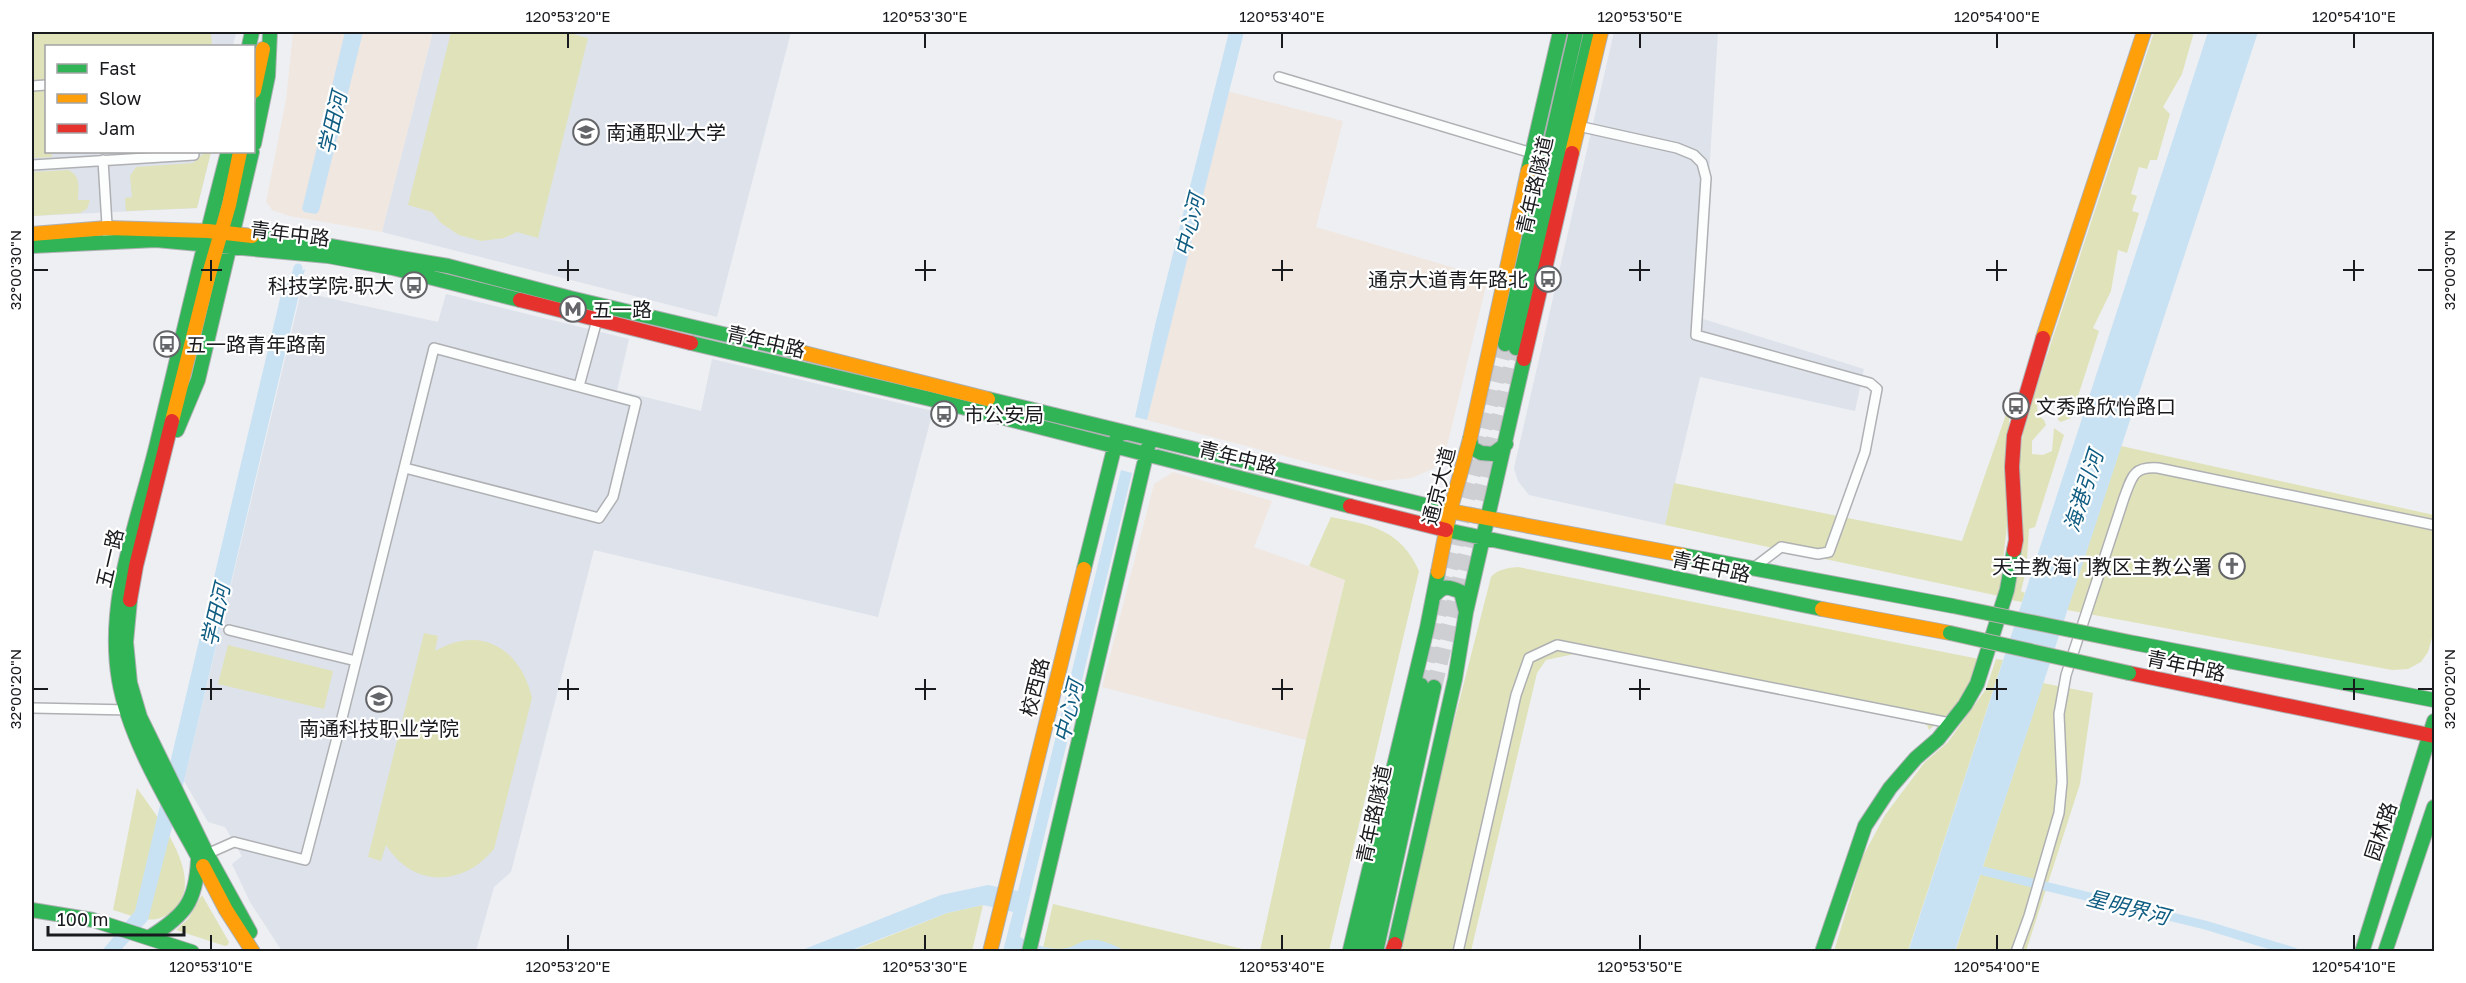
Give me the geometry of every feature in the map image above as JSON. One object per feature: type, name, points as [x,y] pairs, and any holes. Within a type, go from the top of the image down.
[{"type":"main road","points":[[255,86],[266,32]]},
{"type":"main road","points":[[255,139],[268,76],[270,32]]},
{"type":"main road","name":"通京大道","points":[[1353,951],[1433,597],[1450,511],[1470,439],[1560,32]]},
{"type":"main road","name":"青年路隧道","points":[[1576,32],[1510,346],[1591,32]]},
{"type":"main road","points":[[1393,949],[1455,679],[1466,612],[1490,519],[1541,278],[1601,32]]},
{"type":"main road","points":[[1822,951],[1865,826],[1890,788],[1916,758],[1938,739],[1965,705],[1977,684],[2007,590],[2016,540],[2012,467],[2014,436],[2027,388],[2144,32]]},
{"type":"main road","name":"五一路","points":[[180,812],[160,785],[145,755],[133,709],[127,618],[138,557],[167,447],[189,405],[198,380],[219,238],[228,153]]},
{"type":"main road","name":"五一路","points":[[240,153],[219,238],[159,441],[120,585],[116,639],[117,669],[133,709],[164,769],[180,812],[226,910],[253,951]]},
{"type":"main road","points":[[219,238],[252,153]]},
{"type":"main road","name":"青年中路","points":[[32,234],[219,238],[330,246],[448,266],[580,301],[859,366],[1116,439],[1147,454],[1484,539],[1950,633],[2129,673],[2433,731]]},
{"type":"main road","name":"青年中路","points":[[32,246],[108,235]]},
{"type":"main road","name":"青年中路","points":[[219,238],[393,268],[597,320],[930,399],[1116,439],[1150,440],[1450,511],[2434,700]]},
{"type":"main road","name":"校西路","points":[[990,951],[1116,439]]},
{"type":"main road","points":[[1470,439],[1472,448],[1481,453],[1494,454],[1506,444]]},
{"type":"main road","points":[[1030,946],[1150,440]]},
{"type":"main road","points":[[1433,597],[1440,588],[1452,587],[1461,592],[1466,612]]},
{"type":"main road","name":"青年路隧道","points":[[1353,951],[1427,686],[1376,951]]},
{"type":"main road","name":"园林路","points":[[2362,951],[2433,731]]},
{"type":"main road","points":[[2385,951],[2434,807]]},
{"type":"main road","points":[[145,935],[173,923],[186,912],[198,878],[202,856]]},
{"type":"main road","name":"五一路","points":[[202,856],[262,951]]},
{"type":"main road","points":[[32,910],[52,911],[112,925],[192,951]]},
{"type":"street","points":[[1279,77],[1532,153]]},
{"type":"street","points":[[1578,126],[1677,148],[1694,155],[1702,163],[1706,178],[1696,335],[1870,383],[1877,389],[1865,452],[1829,552],[1818,554],[1781,547],[1752,569]]},
{"type":"street","points":[[32,165],[194,155]]},
{"type":"street","points":[[103,160],[108,235]]},
{"type":"street","points":[[579,386],[597,320]]},
{"type":"street","points":[[202,856],[234,842],[304,860],[434,348],[636,402],[613,497],[599,518],[405,468]]},
{"type":"street","points":[[2016,951],[2029,916],[2059,813],[2062,782],[2059,714],[2066,675],[2134,474],[2144,467],[2158,468],[2434,525]]},
{"type":"street","points":[[229,630],[356,661]]},
{"type":"street","points":[[1458,951],[1516,695],[1529,658],[1543,650],[1557,645],[1950,723]]},
{"type":"street","points":[[32,708],[133,709]]},
{"type":"shaded area","points":[[32,32],[236,32],[233,45],[45,45],[45,153],[211,153],[197,208],[32,216]]},
{"type":"shaded area","points":[[293,32],[433,32],[382,232],[289,216],[272,210],[266,202],[286,100]]},
{"type":"shaded area","name":"南通职业大学","points":[[433,32],[791,32],[717,317],[382,232]]},
{"type":"shaded area","points":[[1614,32],[1718,32],[1700,318],[1864,369],[1855,411],[1700,377],[1665,525],[1529,495],[1518,481],[1514,468]]},
{"type":"shaded area","points":[[1227,91],[1343,121],[1316,227],[1488,278],[1444,458],[1434,468],[1412,478],[1380,481],[1147,420]]},
{"type":"shaded area","name":"南通科技职业学院","points":[[301,292],[438,322],[446,294],[629,339],[617,390],[701,411],[712,359],[933,411],[878,617],[594,550],[511,872],[494,887],[476,951],[282,951],[250,902],[232,864],[242,856],[225,827],[208,822],[184,781]]},
{"type":"shaded area","points":[[1173,472],[1272,501],[1254,547],[1345,579],[1306,740],[1102,687],[1154,484]]},
{"type":"green space","points":[[211,32],[212,45],[45,45],[45,80],[32,80],[32,33]]},
{"type":"green space","points":[[451,32],[566,32],[588,38],[538,238],[517,232],[504,238],[481,241],[459,235],[441,223],[432,212],[408,205]]},
{"type":"green space","points":[[2154,32],[2194,32],[2182,74],[2163,107],[2170,114],[2157,160],[2150,160],[2147,169],[2139,167],[2131,194],[2137,196],[2132,211],[2139,213],[2127,253],[2118,250],[2111,291],[2093,328],[2099,331],[2071,418],[2061,422],[2058,420],[2058,411],[2062,412],[2066,403],[2058,397],[2045,407],[2037,405],[2038,415],[2046,425],[2032,441],[2032,454],[2043,455],[2052,451],[2054,428],[2064,435],[2035,527],[2029,529],[2026,571],[2021,591],[2025,593],[2022,602],[2011,600],[2021,557],[2023,521],[2019,462],[2024,425]]},
{"type":"green space","points":[[44,90],[45,153],[51,153],[52,157],[32,158],[32,91]]},
{"type":"green space","points":[[204,153],[211,153],[197,208],[126,211],[125,198],[132,197],[130,176],[136,167],[193,163]]},
{"type":"green space","points":[[68,170],[77,179],[78,200],[90,200],[87,209],[80,213],[32,216],[32,172]]},
{"type":"green space","points":[[2011,400],[2007,446],[2009,508],[1999,596],[1665,525],[1674,483],[1962,541]]},
{"type":"green space","points":[[2121,446],[2434,515],[2434,631],[2428,652],[2421,662],[2408,669],[2392,670],[2067,610]]},
{"type":"green space","points":[[1331,517],[1372,527],[1394,538],[1412,557],[1419,571],[1329,951],[1260,951],[1306,740],[1345,580],[1309,566]]},
{"type":"green space","points":[[1518,567],[1979,659],[1960,699],[1929,730],[1927,725],[1919,722],[1608,660],[1574,654],[1546,660],[1537,673],[1471,951],[1400,952],[1416,870],[1491,577],[1507,568]]},
{"type":"green space","points":[[424,633],[438,636],[435,651],[452,643],[468,640],[483,641],[497,646],[509,654],[519,666],[532,698],[494,849],[482,862],[453,876],[424,875],[410,869],[397,859],[386,845],[381,861],[368,857]]},
{"type":"green space","points":[[228,645],[333,671],[324,709],[218,684]]},
{"type":"green space","points":[[1996,659],[2003,660],[1908,951],[1834,951],[1863,856],[1885,815],[1924,763],[1948,742],[1986,689]]},
{"type":"green space","points":[[2043,683],[2093,693],[2080,784],[2026,951],[1955,952]]},
{"type":"green space","points":[[137,788],[174,846],[185,879],[183,894],[176,907],[161,918],[139,918],[113,910]]},
{"type":"green space","points":[[202,895],[229,942],[228,945],[176,930],[188,919]]},
{"type":"green space","points":[[1053,904],[1251,951],[1042,952]]},
{"type":"green space","points":[[983,905],[972,951],[849,952],[947,913]]},
{"type":"water","points":[[345,32],[363,32],[319,211],[316,214],[304,212],[302,209]]},
{"type":"water","name":"中心河","points":[[1229,32],[1244,32],[1147,420],[1135,417],[1155,325]]},
{"type":"water","name":"海港引河","points":[[2208,32],[2258,32],[1955,951],[1908,952]]},
{"type":"water","points":[[305,269],[184,781],[148,920],[120,951],[101,952],[135,911],[283,286],[285,281]]},
{"type":"water","name":"中心河","points":[[1121,470],[1132,473],[1020,937],[1037,945],[1055,949],[1070,947],[1086,940],[1099,940],[1126,951],[1003,951],[1013,912],[983,905],[947,913],[849,951],[797,952],[941,895],[988,885],[1018,891]]},
{"type":"waterway","name":"学田河","points":[[294,285],[298,268]]},
{"type":"waterway","name":"星明界河","points":[[1971,868],[2205,925],[2294,952]]},
{"type":"tunnel","points":[[1421,685],[1505,344]]},
{"type":"tunnel","points":[[1434,687],[1516,348]]},
{"type":"traffic: fast","points":[[249,45],[252,32]]},
{"type":"traffic: fast","points":[[255,139],[268,76],[270,32]]},
{"type":"traffic: fast","points":[[1528,171],[1560,32]]},
{"type":"traffic: fast","points":[[1505,344],[1576,32]]},
{"type":"traffic: fast","points":[[1516,348],[1591,32]]},
{"type":"traffic: fast","points":[[203,866],[154,776],[133,728],[119,680],[116,649],[117,619],[126,558],[158,439],[228,153]]},
{"type":"traffic: fast","points":[[177,430],[198,380],[252,153]]},
{"type":"traffic: fast","points":[[252,236],[330,246],[448,266],[570,298],[804,353]]},
{"type":"traffic: fast","points":[[32,246],[156,240],[328,256],[393,268],[520,300]]},
{"type":"traffic: fast","points":[[691,343],[930,399],[1350,506]]},
{"type":"traffic: fast","points":[[1395,944],[1455,679],[1466,612],[1524,359]]},
{"type":"traffic: fast","points":[[988,399],[1450,511]]},
{"type":"traffic: fast","points":[[1084,569],[1117,437]]},
{"type":"traffic: fast","points":[[1470,439],[1472,448],[1481,453],[1493,454],[1506,444]]},
{"type":"traffic: fast","points":[[1029,952],[1148,447]]},
{"type":"traffic: fast","points":[[1446,530],[1822,609]]},
{"type":"traffic: fast","points":[[1822,952],[1865,826],[1890,788],[1916,758],[1938,739],[1965,705],[1977,684],[2007,590],[2014,550]]},
{"type":"traffic: fast","points":[[1682,555],[1953,606]]},
{"type":"traffic: fast","points":[[1350,950],[1427,628],[1438,572]]},
{"type":"traffic: fast","points":[[1433,597],[1446,588],[1461,592],[1466,612]]},
{"type":"traffic: fast","points":[[130,600],[126,642],[130,683],[140,717],[207,854],[250,932]]},
{"type":"traffic: fast","points":[[1953,606],[2134,643]]},
{"type":"traffic: fast","points":[[1950,633],[2129,673]]},
{"type":"traffic: fast","points":[[2134,643],[2434,700]]},
{"type":"traffic: fast","points":[[1362,952],[1421,685]]},
{"type":"traffic: fast","points":[[1376,952],[1434,687]]},
{"type":"traffic: fast","points":[[2362,952],[2434,721]]},
{"type":"traffic: fast","points":[[2385,952],[2434,807]]},
{"type":"traffic: fast","points":[[150,937],[172,922],[186,906],[195,887],[198,860]]},
{"type":"traffic: fast","points":[[32,910],[93,920],[192,952]]},
{"type":"traffic: slow","points":[[1572,153],[1601,32]]},
{"type":"traffic: slow","points":[[2043,338],[2144,32]]},
{"type":"traffic: slow","points":[[255,86],[263,49]]},
{"type":"traffic: slow","points":[[172,421],[229,205],[240,153]]},
{"type":"traffic: slow","points":[[1438,572],[1450,511],[1470,439],[1528,171]]},
{"type":"traffic: slow","points":[[32,234],[107,228],[208,231],[252,236]]},
{"type":"traffic: slow","points":[[804,353],[988,399]]},
{"type":"traffic: slow","points":[[1450,511],[1682,555]]},
{"type":"traffic: slow","points":[[990,952],[1084,569]]},
{"type":"traffic: slow","points":[[1822,609],[1950,633]]},
{"type":"traffic: slow","points":[[203,866],[226,910],[253,952]]},
{"type":"traffic: jam","points":[[1524,359],[1572,153]]},
{"type":"traffic: jam","points":[[520,300],[691,343]]},
{"type":"traffic: jam","points":[[2014,550],[2016,540],[2012,467],[2014,436],[2043,338]]},
{"type":"traffic: jam","points":[[130,600],[136,566],[172,421]]},
{"type":"traffic: jam","points":[[1350,506],[1446,530]]},
{"type":"traffic: jam","points":[[2129,673],[2434,736]]},
{"type":"traffic: jam","points":[[1392,952],[1395,944]]},
{"type":"place","name":"南通职业大学","points":[[586,132]]},
{"type":"place","name":"通京大道青年路北","points":[[1548,279]]},
{"type":"place","name":"科技学院·职大","points":[[414,285]]},
{"type":"place","name":"五一路","points":[[573,309]]},
{"type":"place","name":"五一路青年路南","points":[[167,344]]},
{"type":"place","name":"文秀路欣怡路口","points":[[2016,406]]},
{"type":"place","name":"市公安局","points":[[944,414]]},
{"type":"place","name":"天主教海门教区主教公署","points":[[2232,566]]},
{"type":"place","name":"南通科技职业学院","points":[[379,699]]}]
